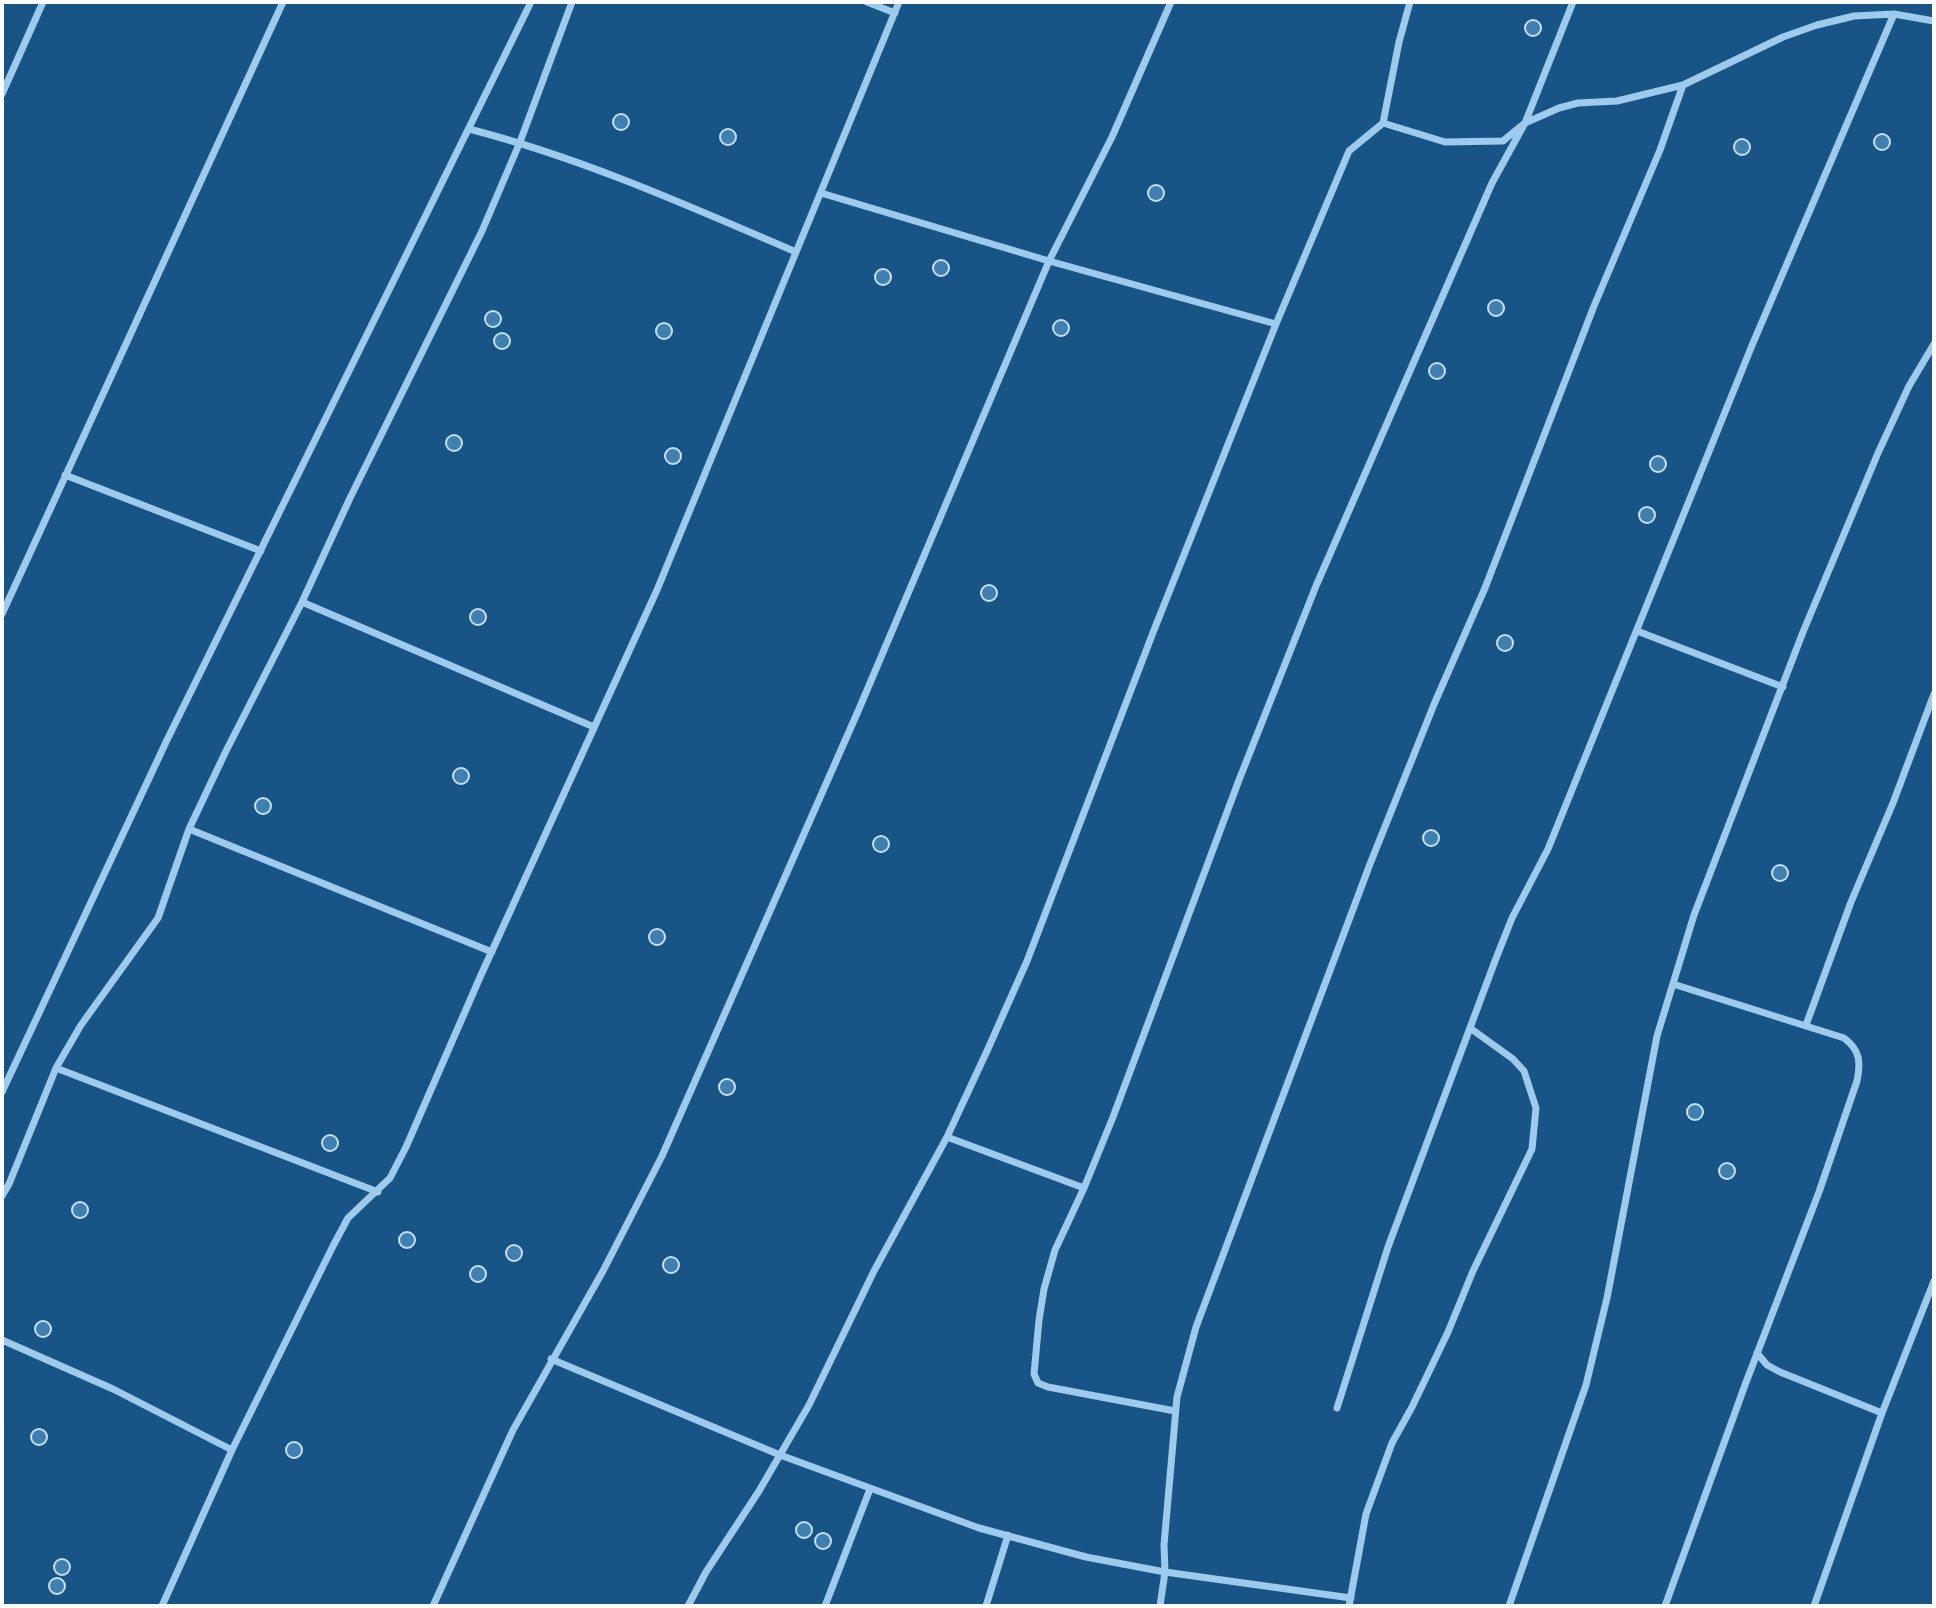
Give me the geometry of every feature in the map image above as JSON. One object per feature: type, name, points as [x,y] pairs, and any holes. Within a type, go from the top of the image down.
[{"type":"street","points":[[2,94],[43,2]]},
{"type":"street","points":[[2,614],[284,2]]},
{"type":"street","points":[[2,1092],[161,753],[531,2]]},
{"type":"street","points":[[2,1196],[56,1068],[81,1025],[158,918],[189,829],[482,231],[520,142],[572,2]]},
{"type":"street","points":[[867,2],[895,13]]},
{"type":"street","points":[[162,1606],[232,1450],[348,1217],[390,1178],[407,1147],[492,952],[657,590],[899,2]]},
{"type":"street","points":[[433,1606],[513,1430],[603,1271],[662,1156],[859,709],[1049,261],[1112,137],[1171,2]]},
{"type":"street","points":[[688,1606],[706,1572],[760,1492],[809,1405],[874,1271],[947,1137],[1027,961],[1154,630],[1276,324],[1349,151],[1383,123],[1410,2]]},
{"type":"street","points":[[1175,1411],[1042,1386],[1035,1378],[1039,1320],[1046,1279],[1055,1250],[1084,1188],[1239,780],[1317,586],[1492,183],[1525,123],[1573,2]]},
{"type":"street","points":[[1383,123],[1445,142],[1503,141],[1525,123],[1578,103],[1617,101],[1683,85],[1783,37],[1817,25],[1854,16],[1894,13],[1934,21]]},
{"type":"street","points":[[1337,1408],[1388,1247],[1512,918],[1548,849],[1753,343],[1894,13]]},
{"type":"street","points":[[1160,1606],[1165,1572],[1164,1545],[1175,1411],[1179,1386],[1196,1327],[1264,1150],[1320,993],[1435,702],[1485,588],[1594,306],[1660,150],[1683,85]]},
{"type":"street","points":[[468,129],[520,142],[602,171],[796,252]]},
{"type":"street","points":[[821,193],[1049,261],[1276,324]]},
{"type":"street","points":[[1509,1606],[1586,1385],[1607,1298],[1657,1036],[1694,915],[1878,453],[1909,386],[1934,344]]},
{"type":"street","points":[[65,475],[261,551]]},
{"type":"street","points":[[302,602],[594,727]]},
{"type":"street","points":[[1637,631],[1783,687]]},
{"type":"street","points":[[1806,1025],[1851,902],[1894,803],[1934,694]]},
{"type":"street","points":[[189,829],[492,952]]},
{"type":"street","points":[[1665,1606],[1819,1192],[1860,1065],[1858,1053],[1844,1038],[1673,984]]},
{"type":"street","points":[[551,1359],[780,1455],[979,1528],[1086,1557],[1350,1602],[1366,1514],[1392,1443],[1448,1332],[1473,1271],[1532,1149],[1536,1108],[1524,1071],[1513,1059],[1470,1028]]},
{"type":"street","points":[[56,1068],[378,1192]]},
{"type":"street","points":[[947,1137],[1084,1188]]},
{"type":"street","points":[[1814,1606],[1882,1413],[1934,1281]]},
{"type":"street","points":[[2,1340],[113,1389],[232,1450]]},
{"type":"street","points":[[1757,1353],[1767,1365],[1780,1373],[1882,1413]]},
{"type":"street","points":[[825,1606],[870,1489]]},
{"type":"street","points":[[986,1606],[1008,1535]]},
{"type":"building","points":[[1533,20],[1541,28],[1533,36],[1525,28]]},
{"type":"building","points":[[621,114],[629,122],[621,130],[613,122]]},
{"type":"building","points":[[728,129],[736,137],[728,145],[720,137]]},
{"type":"building","points":[[1882,134],[1890,142],[1882,150],[1874,142]]},
{"type":"building","points":[[1742,139],[1750,147],[1742,155],[1734,147]]},
{"type":"building","points":[[1156,185],[1164,193],[1156,201],[1148,193]]},
{"type":"building","points":[[941,260],[949,268],[941,276],[933,268]]},
{"type":"building","points":[[883,269],[891,277],[883,285],[875,277]]},
{"type":"building","points":[[1496,300],[1504,308],[1496,316],[1488,308]]},
{"type":"building","points":[[493,311],[501,319],[493,327],[485,319]]},
{"type":"building","points":[[1061,320],[1069,328],[1061,336],[1053,328]]},
{"type":"building","points":[[664,323],[672,331],[664,339],[656,331]]},
{"type":"building","points":[[502,333],[510,341],[502,349],[494,341]]},
{"type":"building","points":[[1437,363],[1445,371],[1437,379],[1429,371]]},
{"type":"building","points":[[454,435],[462,443],[454,451],[446,443]]},
{"type":"building","points":[[673,448],[681,456],[673,464],[665,456]]},
{"type":"building","points":[[1658,456],[1666,464],[1658,472],[1650,464]]},
{"type":"building","points":[[1647,507],[1655,515],[1647,523],[1639,515]]},
{"type":"building","points":[[989,585],[997,593],[989,601],[981,593]]},
{"type":"building","points":[[478,609],[486,617],[478,625],[470,617]]},
{"type":"building","points":[[1505,635],[1513,643],[1505,651],[1497,643]]},
{"type":"building","points":[[461,768],[469,776],[461,784],[453,776]]},
{"type":"building","points":[[263,798],[271,806],[263,814],[255,806]]},
{"type":"building","points":[[1431,830],[1439,838],[1431,846],[1423,838]]},
{"type":"building","points":[[881,836],[889,844],[881,852],[873,844]]},
{"type":"building","points":[[1780,865],[1788,873],[1780,881],[1772,873]]},
{"type":"building","points":[[657,929],[665,937],[657,945],[649,937]]},
{"type":"building","points":[[727,1079],[735,1087],[727,1095],[719,1087]]},
{"type":"building","points":[[1695,1104],[1703,1112],[1695,1120],[1687,1112]]},
{"type":"building","points":[[330,1135],[338,1143],[330,1151],[322,1143]]},
{"type":"building","points":[[1727,1163],[1735,1171],[1727,1179],[1719,1171]]},
{"type":"building","points":[[80,1202],[88,1210],[80,1218],[72,1210]]},
{"type":"building","points":[[407,1232],[415,1240],[407,1248],[399,1240]]},
{"type":"building","points":[[514,1245],[522,1253],[514,1261],[506,1253]]},
{"type":"building","points":[[671,1257],[679,1265],[671,1273],[663,1265]]},
{"type":"building","points":[[478,1266],[486,1274],[478,1282],[470,1274]]},
{"type":"building","points":[[43,1321],[51,1329],[43,1337],[35,1329]]},
{"type":"building","points":[[39,1429],[47,1437],[39,1445],[31,1437]]},
{"type":"building","points":[[294,1442],[302,1450],[294,1458],[286,1450]]},
{"type":"building","points":[[804,1522],[812,1530],[804,1538],[796,1530]]},
{"type":"building","points":[[823,1533],[831,1541],[823,1549],[815,1541]]},
{"type":"building","points":[[62,1559],[70,1567],[62,1575],[54,1567]]},
{"type":"building","points":[[57,1578],[65,1586],[57,1594],[49,1586]]}]
